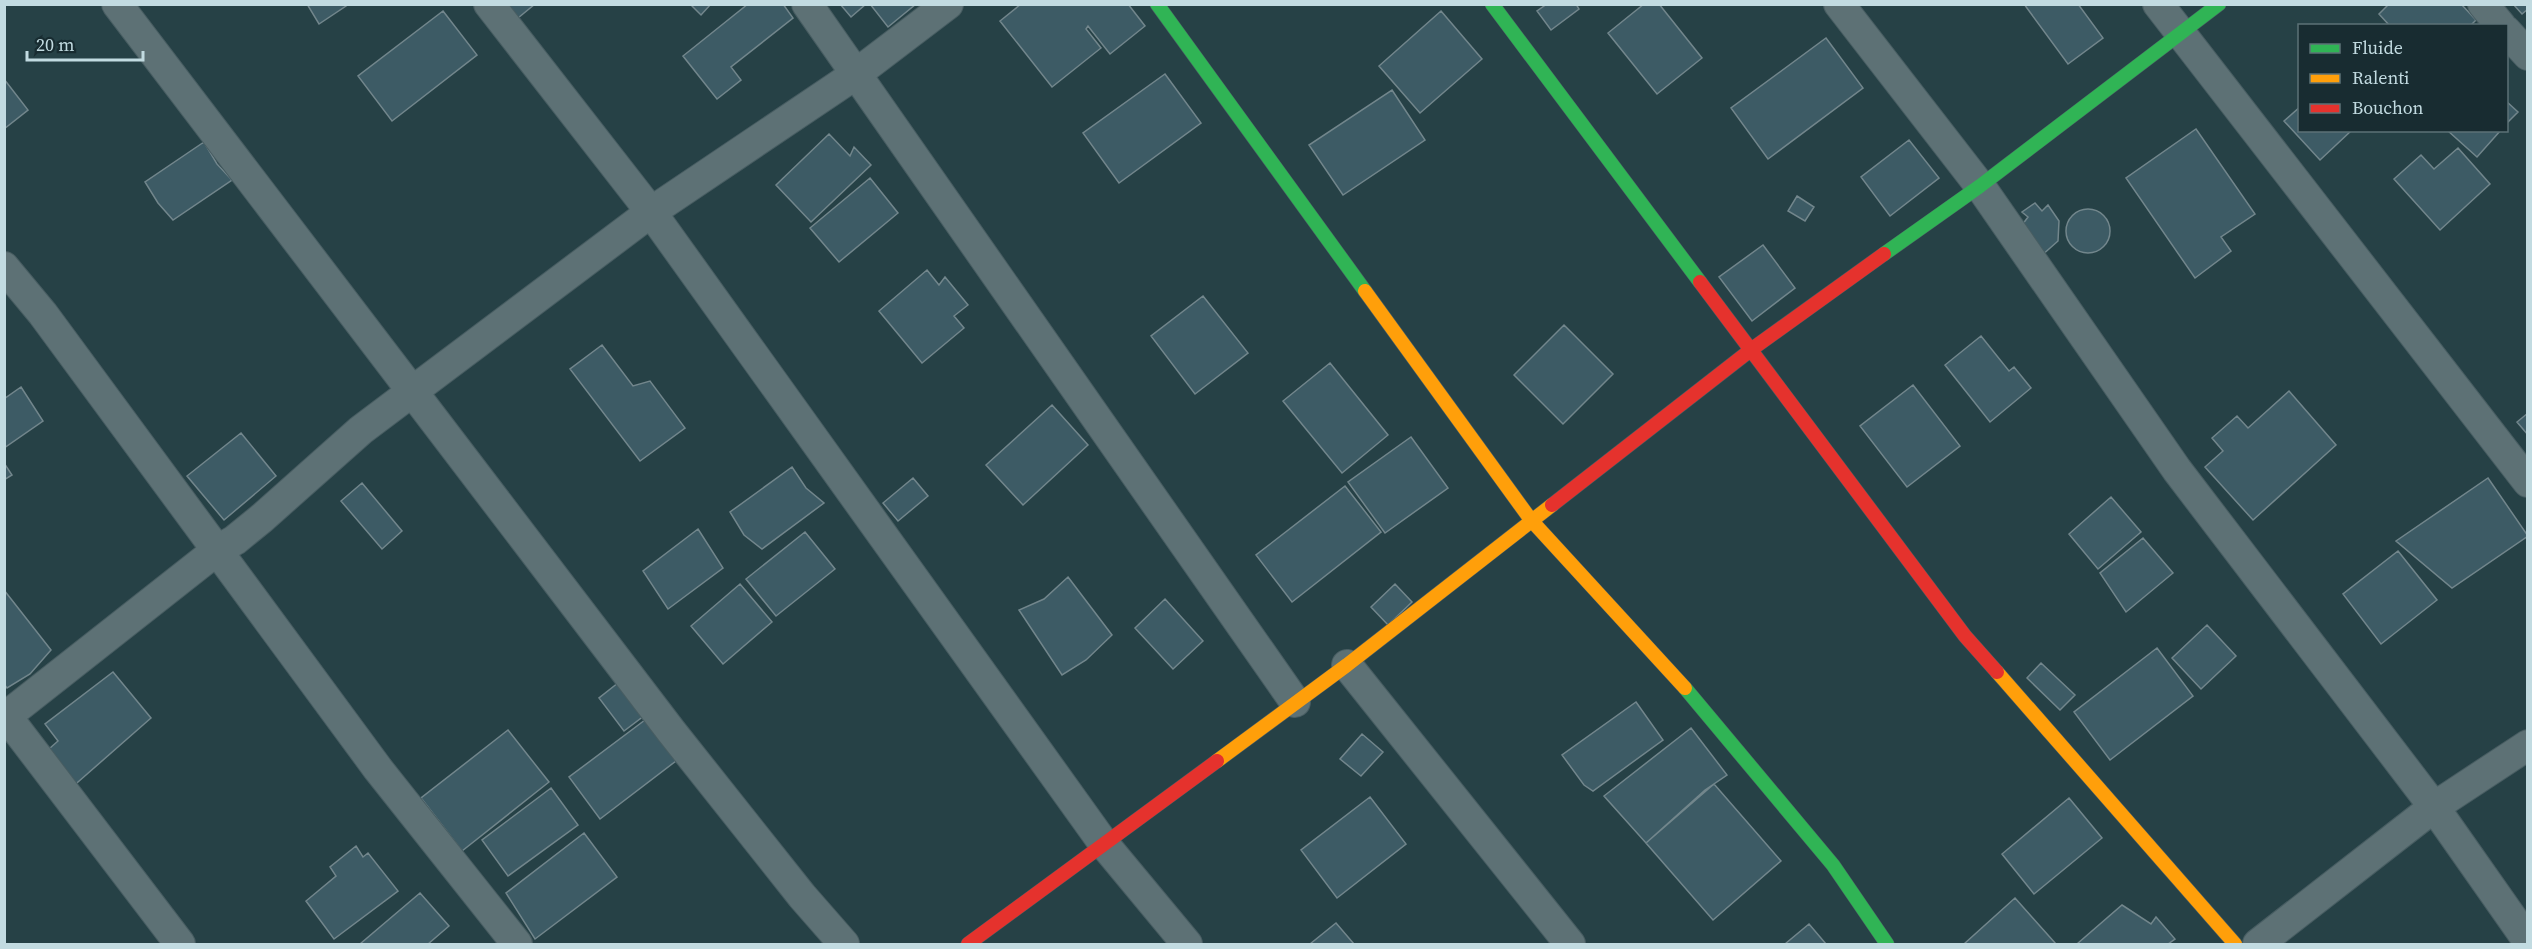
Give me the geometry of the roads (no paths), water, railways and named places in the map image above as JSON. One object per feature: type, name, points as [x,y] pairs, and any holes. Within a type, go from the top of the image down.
[{"type":"street","points":[[117,4],[671,731],[802,896],[844,945]]},
{"type":"street","points":[[489,4],[651,212],[1104,844],[1187,945]]},
{"type":"street","points":[[807,4],[1295,702]]},
{"type":"street","points":[[180,945],[5,716],[216,551],[235,540],[361,430],[651,212],[856,74],[948,4]]},
{"type":"street","points":[[1157,4],[1531,520],[1674,675],[1833,865],[1887,945]]},
{"type":"street","points":[[1492,4],[1965,636],[2235,945]]},
{"type":"street","points":[[1839,4],[1980,186],[2177,470],[2434,807],[2528,940]]},
{"type":"street","points":[[2158,4],[2528,482]]},
{"type":"street","points":[[968,945],[1347,665],[1752,349],[1980,186],[2219,4]]},
{"type":"street","points":[[2483,4],[2499,24]]},
{"type":"street","points":[[2508,33],[2528,55]]},
{"type":"street","points":[[4,267],[43,314],[378,770],[517,945]]},
{"type":"street","points":[[1347,665],[1570,945]]},
{"type":"street","points":[[2258,945],[2434,807],[2528,745]]}]
